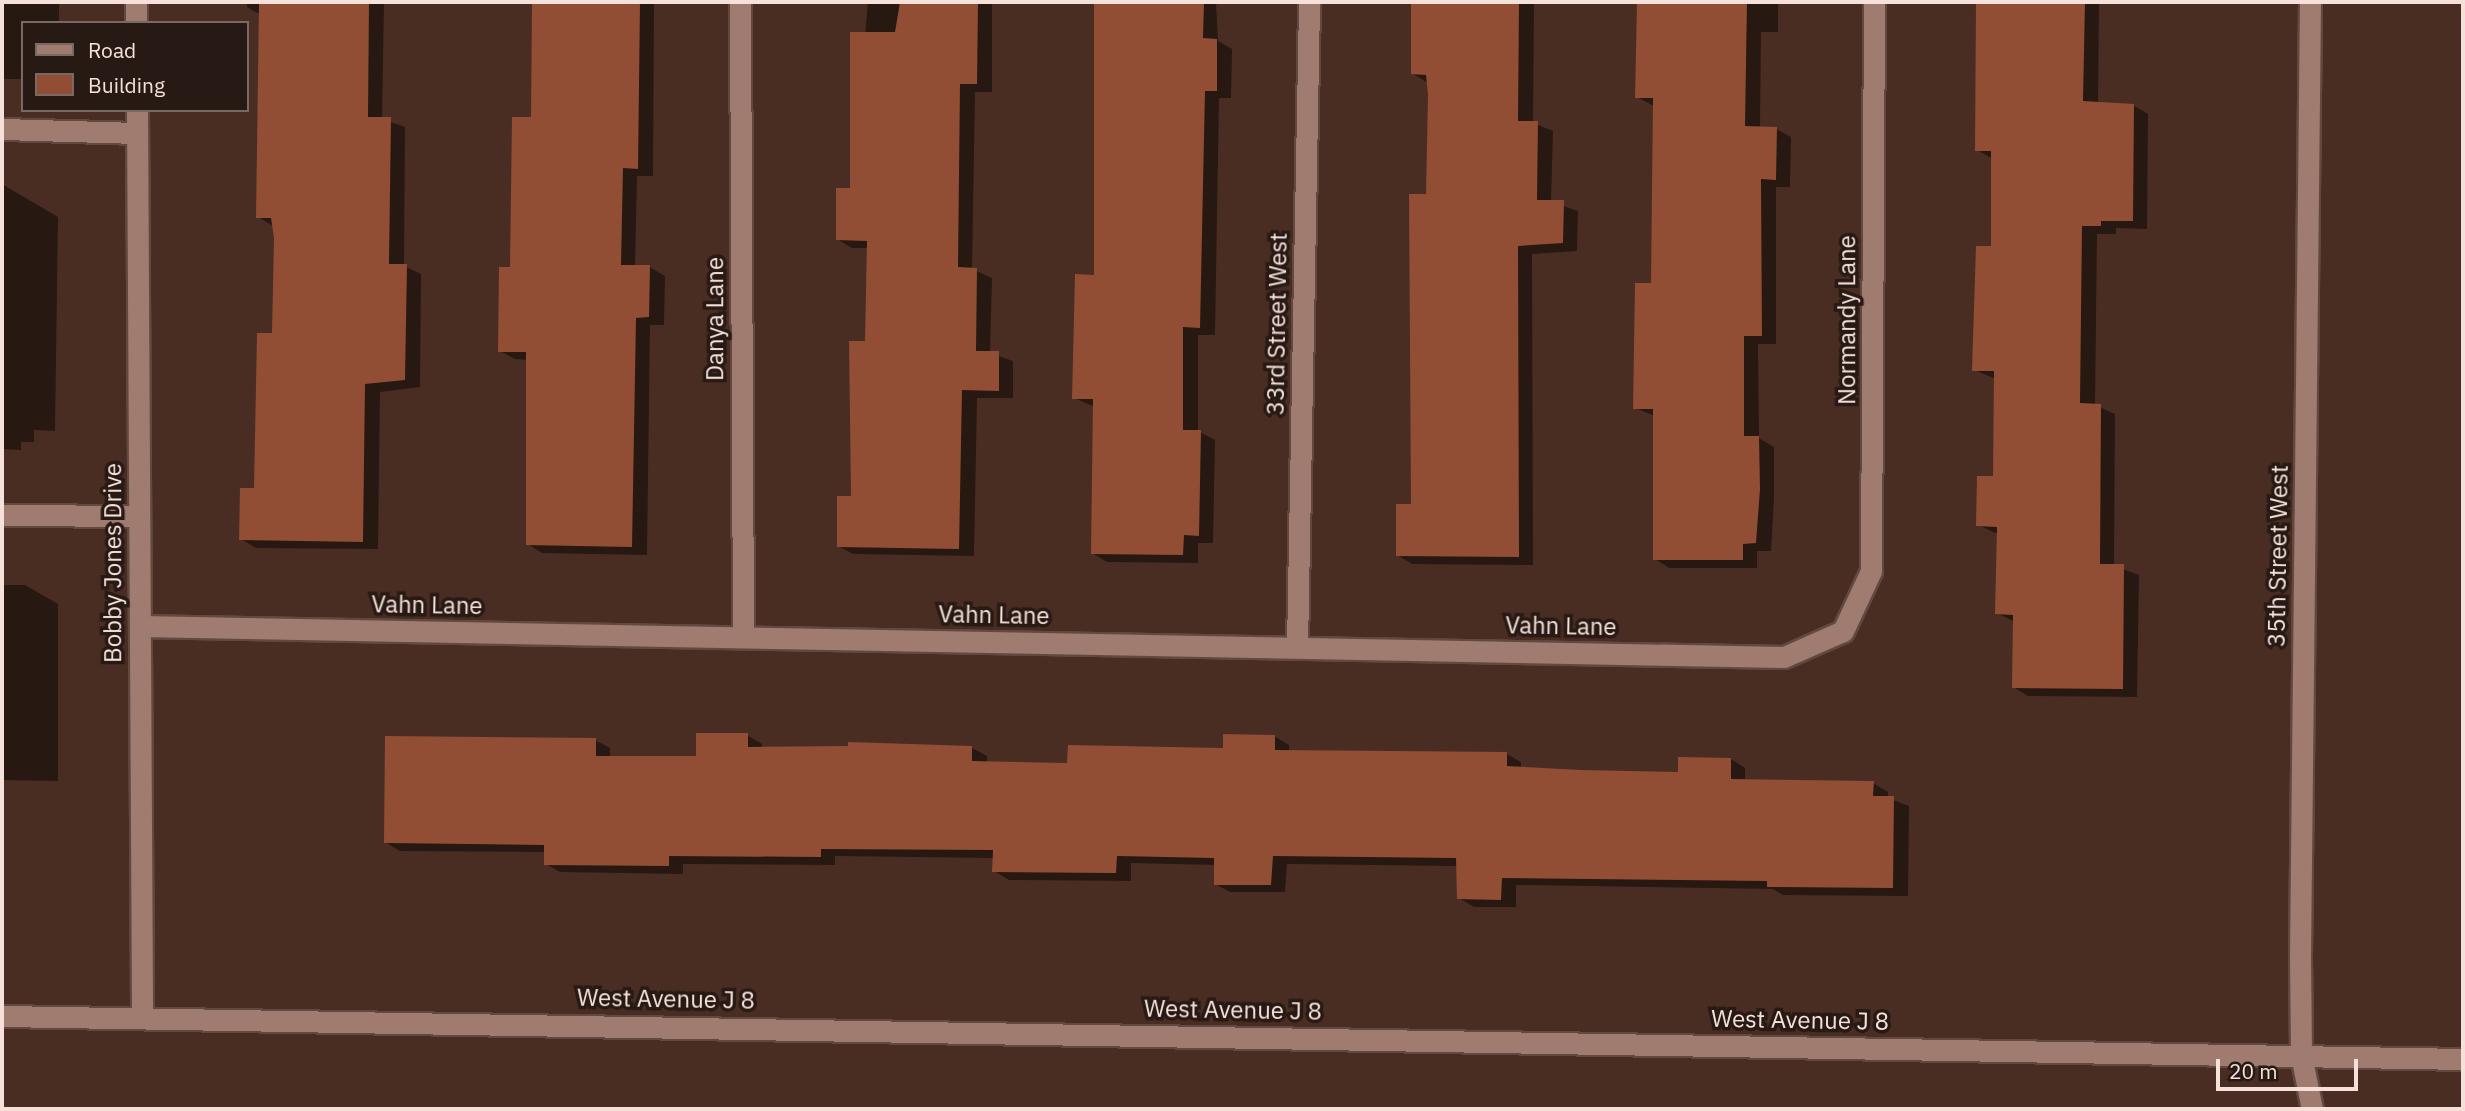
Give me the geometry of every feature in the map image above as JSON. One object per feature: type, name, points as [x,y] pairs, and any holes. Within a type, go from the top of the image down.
[{"type":"street","points":[[136,2],[136,21]]},
{"type":"street","name":"Danya Lane","points":[[740,2],[743,637]]},
{"type":"street","name":"33rd Street West","points":[[1297,647],[1309,2]]},
{"type":"street","name":"Normandy Lane","points":[[1843,631],[1871,571],[1874,2]]},
{"type":"street","name":"35th Street West","points":[[2311,2],[2301,1055],[2312,1109]]},
{"type":"street","name":"Bobby Jones Drive","points":[[136,112],[142,1016]]},
{"type":"street","points":[[2,129],[137,133]]},
{"type":"street","points":[[2,515],[139,516]]},
{"type":"street","name":"Vahn Lane","points":[[140,626],[1784,657],[1843,631]]},
{"type":"street","name":"West Avenue J 8","points":[[2,1016],[142,1016],[2463,1059]]},
{"type":"building","points":[[259,2],[369,2],[368,117],[391,117],[389,264],[407,264],[405,380],[365,384],[363,542],[239,540],[240,488],[254,488],[257,333],[272,333],[274,238],[271,218],[256,218]]},
{"type":"building","points":[[532,2],[640,2],[638,169],[623,168],[621,265],[650,265],[649,317],[636,318],[632,547],[526,545],[526,352],[498,352],[499,267],[510,267],[512,117],[531,117]]},
{"type":"building","points":[[900,2],[978,2],[977,84],[960,84],[958,267],[977,268],[976,351],[999,351],[999,391],[962,390],[959,549],[837,547],[837,496],[851,496],[849,341],[865,341],[867,241],[836,240],[836,188],[850,188],[850,32],[895,32]]},
{"type":"building","points":[[1094,2],[1204,2],[1203,38],[1217,39],[1217,91],[1205,91],[1200,328],[1183,327],[1183,430],[1201,430],[1199,536],[1184,535],[1183,555],[1091,554],[1093,399],[1072,399],[1075,274],[1094,275]]},
{"type":"building","points":[[1411,2],[1519,2],[1518,121],[1538,121],[1537,200],[1564,200],[1563,243],[1518,246],[1519,557],[1396,556],[1396,504],[1411,504],[1409,194],[1426,194],[1428,95],[1426,75],[1411,74]]},
{"type":"building","points":[[1637,2],[1747,2],[1745,126],[1777,127],[1776,180],[1761,179],[1762,336],[1744,336],[1744,436],[1759,436],[1760,489],[1756,543],[1743,544],[1743,560],[1653,560],[1653,409],[1633,409],[1635,283],[1651,283],[1653,98],[1635,98]]},
{"type":"building","points":[[1976,2],[2085,2],[2083,101],[2134,104],[2133,221],[2101,221],[2101,226],[2082,226],[2080,403],[2101,404],[2100,564],[2124,564],[2123,689],[2012,688],[2013,615],[1995,614],[1997,527],[1976,526],[1977,476],[1993,476],[1994,371],[1972,371],[1976,246],[1991,246],[1991,151],[1975,151]]},
{"type":"building","points":[[696,733],[748,733],[748,747],[848,746],[848,742],[972,746],[972,761],[1067,763],[1068,745],[1223,748],[1223,734],[1275,735],[1275,750],[1507,752],[1507,766],[1581,770],[1678,772],[1678,757],[1731,758],[1731,779],[1874,781],[1873,796],[1894,796],[1893,888],[1767,887],[1767,881],[1502,878],[1501,900],[1457,899],[1456,858],[1273,856],[1271,885],[1214,885],[1214,858],[1117,856],[1116,873],[992,872],[993,850],[821,849],[821,857],[669,856],[669,866],[544,865],[544,845],[384,843],[385,736],[596,738],[596,756],[696,756]]}]
